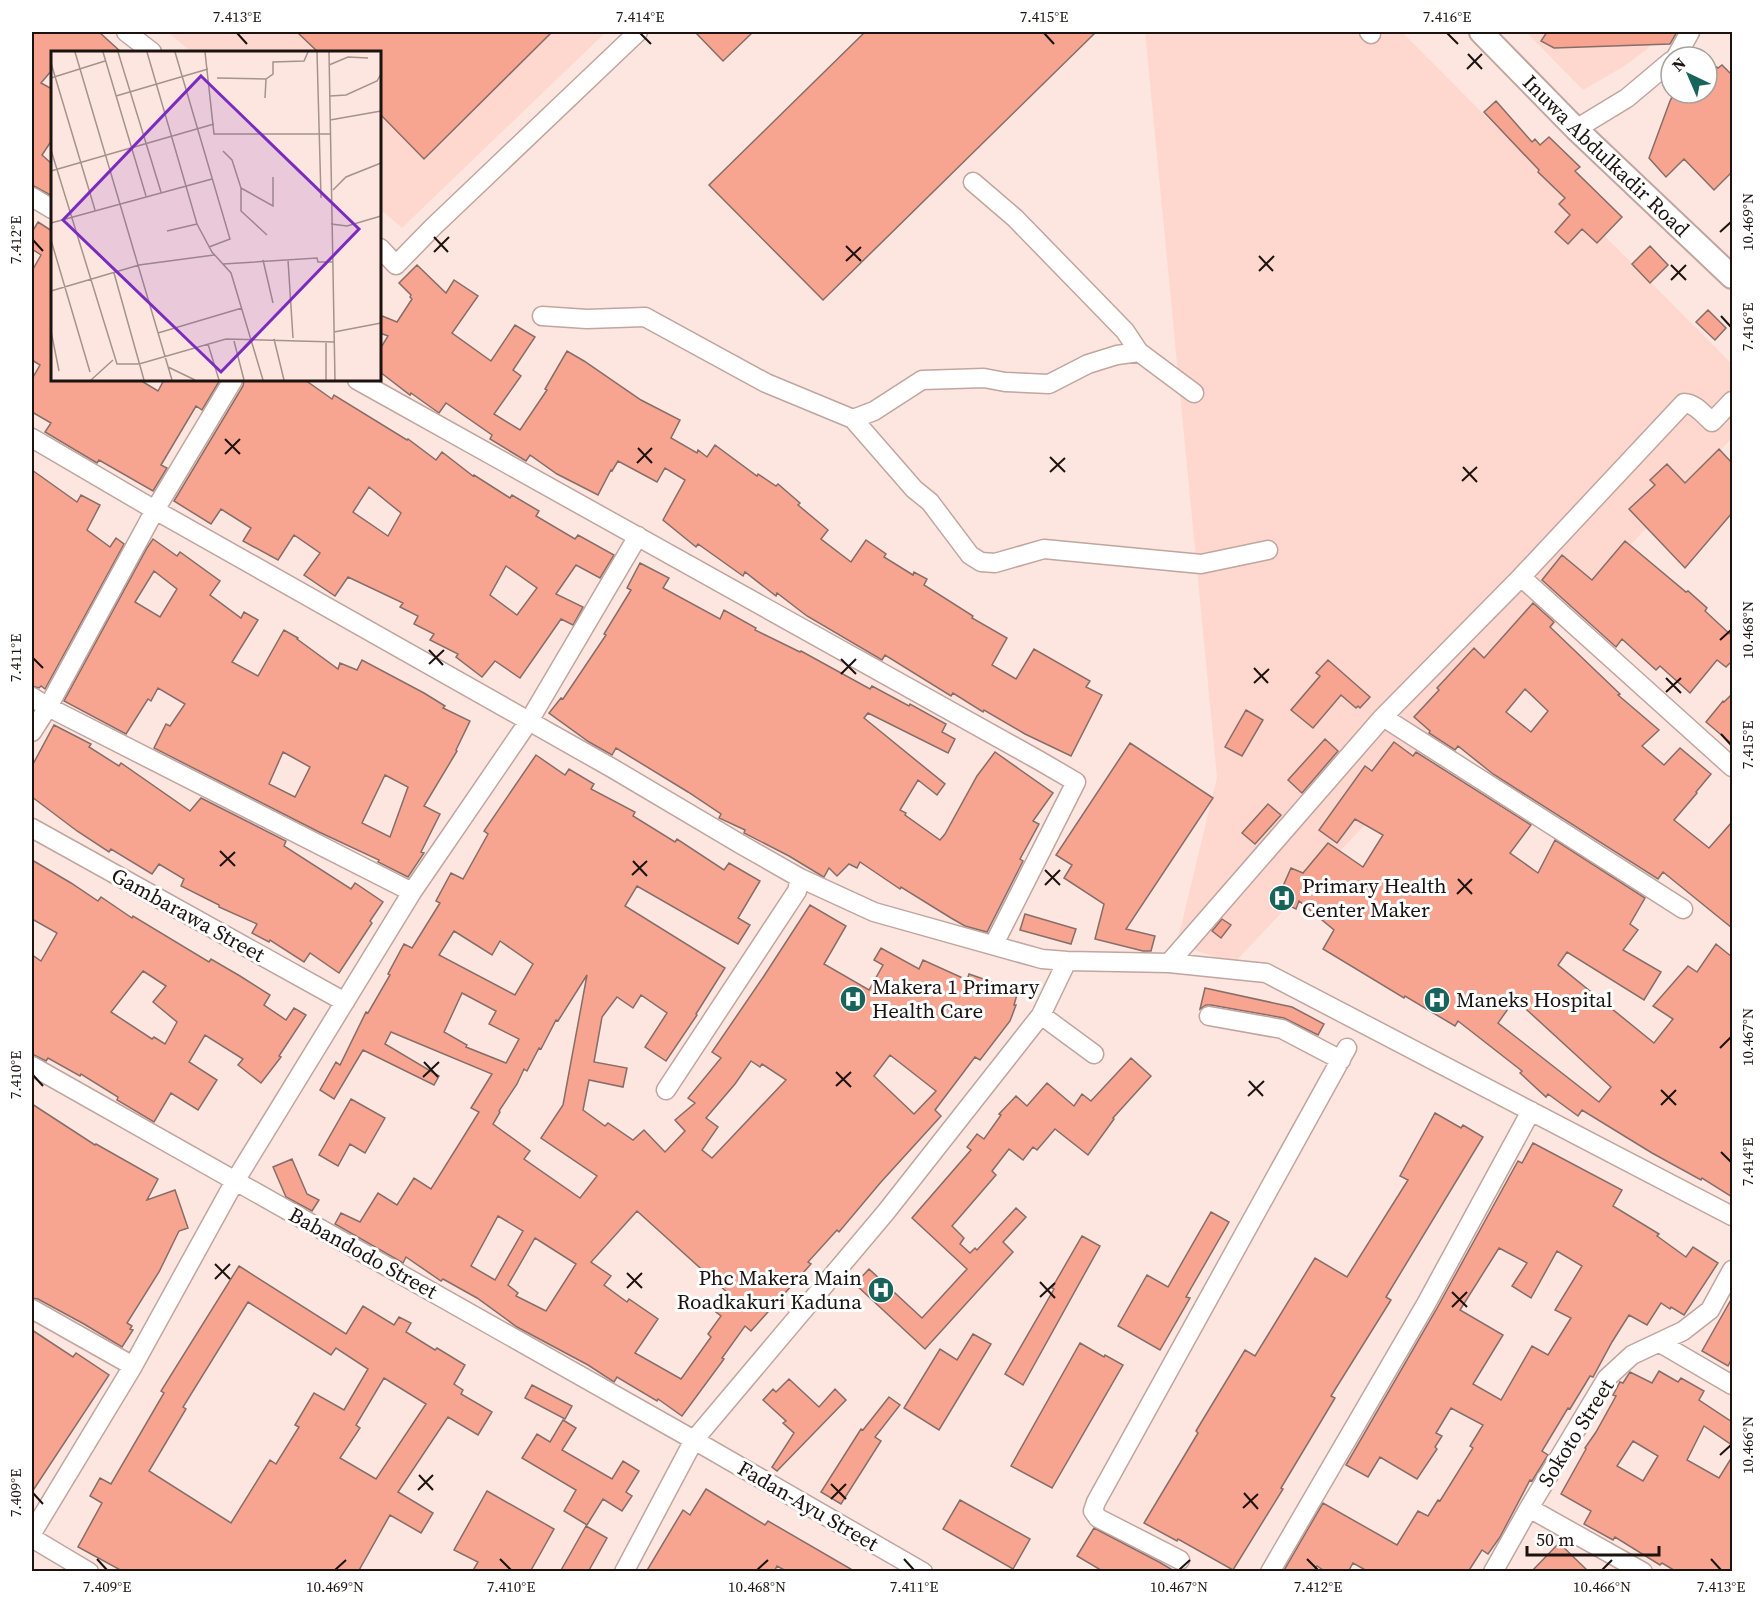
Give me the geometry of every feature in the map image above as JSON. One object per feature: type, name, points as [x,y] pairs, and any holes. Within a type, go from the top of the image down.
[{"type":"main road","name":"Inuwa Abdulkadir Road","points":[[1480,32],[1576,129],[1732,277]]},
{"type":"street","points":[[126,32],[151,51]]},
{"type":"street","points":[[381,249],[396,265],[638,32]]},
{"type":"street","points":[[1576,129],[1627,98],[1659,71]]},
{"type":"street","points":[[973,182],[1016,218],[1125,331],[1139,352],[1194,393]]},
{"type":"street","points":[[32,197],[51,208]]},
{"type":"street","points":[[542,316],[587,319],[645,317],[766,383],[853,419],[914,489],[930,502],[970,555],[981,562],[995,563],[1044,549],[1201,564],[1268,550]]},
{"type":"street","points":[[853,419],[874,411],[922,380],[984,378],[1005,382],[1049,384],[1088,364],[1117,355],[1139,352]]},
{"type":"street","points":[[32,732],[48,707],[155,510],[232,381]]},
{"type":"street","points":[[359,381],[1076,782],[994,944]]},
{"type":"street","points":[[1169,963],[1383,717],[1521,577],[1684,403],[1687,402],[1694,406],[1712,422],[1732,401]]},
{"type":"street","points":[[32,438],[800,878],[874,912],[1042,958],[1067,961],[1169,963],[1266,974],[1732,1216]]},
{"type":"street","points":[[89,1572],[32,1535],[133,1366],[235,1181],[412,892],[529,721],[638,536]]},
{"type":"street","points":[[1521,577],[1732,767]]},
{"type":"street","points":[[32,697],[412,892]]},
{"type":"street","points":[[1383,717],[1683,909]]},
{"type":"street","name":"Gambarawa Street","points":[[32,828],[345,1002]]},
{"type":"street","points":[[666,1089],[797,891],[800,878]]},
{"type":"street","points":[[624,1572],[694,1440],[886,1212],[1041,1016],[1067,961]]},
{"type":"street","points":[[1041,1016],[1094,1054]]},
{"type":"street","points":[[1209,1016],[1282,1029],[1346,1049]]},
{"type":"street","points":[[1180,1560],[1098,1518],[1093,1511],[1096,1502],[1360,1022]]},
{"type":"street","name":"Babandodo Street","points":[[32,1066],[694,1440]]},
{"type":"street","points":[[1270,1572],[1426,1304],[1531,1111]]},
{"type":"street","name":"Sokoto Street","points":[[1493,1572],[1607,1378],[1632,1355],[1683,1331],[1710,1310],[1732,1270]]},
{"type":"street","points":[[32,1309],[133,1366]]},
{"type":"street","points":[[1660,1343],[1732,1385]]},
{"type":"street","name":"Fadan-Ayu Street","points":[[694,1440],[923,1572]]},
{"type":"street","points":[[1529,1508],[1643,1572]]},
{"type":"shaded area","points":[[167,32],[606,32],[402,228],[381,210],[381,51],[191,51]]},
{"type":"shaded area","points":[[1145,32],[1402,32],[1732,364],[1732,438],[1233,964],[1177,943],[1217,777]]},
{"type":"shaded area","points":[[1526,32],[1662,32],[1646,50],[1623,67],[1583,90]]},
{"type":"building","points":[[32,32],[99,32],[120,51],[51,51],[51,71],[41,83],[51,88],[51,142],[42,155],[51,163],[51,195],[32,185]]},
{"type":"building","points":[[297,32],[552,32],[424,159],[381,115],[381,51],[317,51]]},
{"type":"building","points":[[695,32],[753,32],[723,61]]},
{"type":"building","points":[[865,32],[1096,32],[823,300],[709,185]]},
{"type":"building","points":[[1547,32],[1677,32],[1670,44],[1554,48],[1541,41]]},
{"type":"building","points":[[1722,65],[1732,75],[1732,172],[1714,190],[1684,159],[1666,177],[1649,158],[1669,105],[1719,105],[1719,67]]},
{"type":"building","points":[[1496,101],[1532,142],[1535,139],[1540,145],[1549,137],[1580,167],[1575,171],[1622,217],[1597,243],[1582,229],[1568,244],[1555,232],[1570,215],[1559,204],[1565,198],[1538,172],[1539,170],[1484,112]]},
{"type":"building","points":[[38,222],[51,230],[51,381],[142,381],[158,391],[163,381],[219,381],[202,410],[196,406],[161,465],[167,468],[153,491],[99,460],[97,463],[45,432],[51,423],[32,412],[32,379],[40,365],[32,360],[32,271],[41,255],[32,249],[32,232]]},
{"type":"building","points":[[1650,246],[1668,265],[1650,283],[1632,264]]},
{"type":"building","points":[[417,265],[446,293],[454,280],[478,296],[452,333],[491,361],[515,325],[535,337],[513,370],[521,376],[494,414],[520,430],[547,390],[545,389],[567,351],[641,400],[680,420],[671,438],[697,453],[698,450],[707,457],[715,445],[757,476],[758,474],[776,486],[778,484],[800,503],[798,505],[828,530],[821,539],[851,562],[866,540],[886,554],[884,557],[913,575],[914,572],[927,579],[924,585],[973,616],[972,618],[1007,638],[992,665],[1016,679],[1034,649],[1090,681],[1086,687],[1102,695],[1071,756],[1025,734],[984,710],[983,712],[953,693],[951,696],[885,655],[882,660],[807,616],[745,572],[743,576],[698,544],[696,547],[663,520],[685,480],[665,468],[657,482],[618,461],[598,495],[557,474],[530,455],[526,461],[490,439],[492,435],[446,403],[439,413],[411,393],[410,395],[381,373],[381,347],[388,336],[381,333],[381,315],[397,322],[412,299],[399,283]]},
{"type":"building","points":[[1708,310],[1726,328],[1715,340],[1696,322]]},
{"type":"building","points":[[244,381],[306,381],[332,399],[334,395],[408,439],[436,460],[442,452],[473,476],[510,498],[512,495],[539,511],[536,516],[575,539],[578,535],[614,555],[600,578],[576,565],[556,594],[583,607],[573,625],[561,619],[520,678],[495,661],[482,677],[456,657],[458,654],[430,640],[434,634],[414,624],[418,616],[400,607],[403,603],[348,577],[335,596],[304,575],[320,553],[294,535],[278,560],[243,541],[251,528],[221,509],[211,524],[174,501]],"holes":[[[369,487],[401,513],[388,536],[353,512]],[[506,566],[537,588],[517,615],[490,595]]]},
{"type":"building","points":[[1719,449],[1732,463],[1732,513],[1685,568],[1629,509],[1655,485],[1650,480],[1667,464],[1685,483]]},
{"type":"building","points":[[32,470],[77,502],[81,495],[100,505],[87,530],[110,547],[116,538],[124,544],[45,689],[41,686],[39,688],[32,686]]},
{"type":"building","points":[[153,539],[177,556],[180,552],[220,581],[210,595],[241,618],[244,612],[258,620],[232,662],[258,676],[284,630],[338,669],[340,663],[357,670],[362,660],[424,693],[445,706],[443,708],[470,721],[457,751],[424,806],[440,814],[421,852],[424,853],[408,877],[378,862],[379,860],[154,748],[166,724],[170,726],[185,704],[158,688],[151,701],[148,699],[126,734],[64,701]],"holes":[[[154,571],[177,589],[160,617],[135,602]],[[283,752],[310,767],[295,797],[269,784]],[[385,775],[408,787],[390,837],[362,823]]]},
{"type":"building","points":[[1625,541],[1686,592],[1688,591],[1707,608],[1705,611],[1732,636],[1732,661],[1726,667],[1717,660],[1690,693],[1660,666],[1656,670],[1622,639],[1616,647],[1542,580],[1562,555],[1592,580]]},
{"type":"building","points":[[640,563],[669,578],[663,588],[720,619],[724,610],[756,628],[755,630],[801,651],[870,689],[872,686],[946,724],[942,732],[955,739],[948,753],[868,713],[864,718],[945,784],[937,795],[918,780],[900,810],[940,840],[977,776],[995,752],[1053,793],[1033,821],[1039,824],[1020,859],[1023,861],[987,932],[965,926],[901,887],[900,889],[860,862],[857,868],[849,864],[837,876],[829,868],[824,877],[822,876],[744,833],[745,830],[719,818],[721,814],[616,748],[612,755],[589,742],[549,713],[561,698],[563,699],[606,635],[604,634],[631,590],[627,588]]},
{"type":"building","points":[[1533,603],[1554,622],[1550,627],[1620,694],[1618,695],[1659,730],[1642,746],[1664,765],[1680,748],[1711,774],[1674,820],[1709,848],[1732,822],[1732,928],[1663,872],[1658,879],[1493,774],[1458,746],[1455,750],[1429,733],[1430,731],[1414,717],[1474,648],[1484,658]],"holes":[[[1525,689],[1548,711],[1531,732],[1506,712]]]},
{"type":"building","points":[[1328,660],[1370,697],[1360,708],[1358,706],[1356,708],[1341,695],[1313,728],[1291,710],[1320,676],[1316,673]]},
{"type":"building","points":[[1732,694],[1732,744],[1706,722],[1723,701]]},
{"type":"building","points":[[1246,710],[1263,720],[1242,756],[1225,747]]},
{"type":"building","points":[[54,725],[91,744],[89,747],[119,766],[121,763],[190,811],[201,798],[286,841],[284,846],[351,889],[355,883],[383,902],[339,973],[310,953],[304,962],[270,940],[269,942],[252,933],[257,924],[181,886],[184,879],[159,864],[152,874],[111,849],[109,852],[32,797],[32,766]]},
{"type":"building","points":[[1325,739],[1338,751],[1302,793],[1288,780]]},
{"type":"building","points":[[1394,742],[1413,756],[1416,752],[1531,825],[1510,853],[1538,873],[1555,840],[1645,898],[1630,924],[1638,930],[1623,950],[1661,972],[1644,1000],[1567,952],[1558,965],[1654,1043],[1673,1019],[1653,1006],[1688,966],[1697,972],[1716,944],[1732,957],[1732,1197],[1702,1178],[1701,1180],[1652,1153],[1582,1110],[1578,1116],[1548,1094],[1546,1097],[1520,1073],[1522,1071],[1458,1021],[1455,1026],[1323,949],[1334,930],[1299,901],[1296,909],[1277,900],[1291,868],[1303,873],[1328,843],[1363,867],[1383,835],[1355,819],[1337,843],[1319,830],[1365,766],[1372,771]],"holes":[[[1515,999],[1611,1087],[1599,1102],[1498,1023]]]},
{"type":"building","points":[[1130,743],[1213,798],[1126,929],[1155,936],[1151,951],[1095,939],[1104,904],[1064,878],[1072,865],[1056,855]]},
{"type":"building","points":[[536,755],[565,775],[569,769],[594,784],[591,789],[635,812],[633,816],[675,842],[677,839],[724,870],[729,863],[760,881],[738,918],[750,925],[738,944],[637,886],[625,906],[725,968],[666,1061],[645,1047],[667,1013],[641,995],[633,1008],[617,997],[602,1017],[594,1062],[627,1068],[623,1087],[589,1080],[583,1110],[605,1126],[608,1123],[633,1140],[644,1130],[665,1152],[685,1131],[675,1120],[695,1103],[688,1098],[721,1058],[712,1052],[810,905],[846,926],[824,964],[869,990],[883,965],[874,960],[881,948],[919,969],[923,960],[967,980],[969,974],[1018,991],[1010,1021],[980,1060],[975,1057],[935,1110],[941,1116],[839,1232],[837,1230],[808,1262],[811,1264],[751,1331],[745,1326],[682,1416],[658,1399],[657,1401],[617,1377],[614,1382],[588,1365],[517,1327],[477,1298],[443,1279],[441,1281],[406,1257],[403,1263],[335,1224],[341,1213],[360,1222],[378,1193],[397,1205],[414,1178],[431,1189],[479,1112],[471,1108],[492,1074],[391,1032],[385,1044],[439,1076],[434,1085],[363,1050],[334,1099],[320,1090],[336,1062],[340,1065],[366,1012],[368,1013],[390,975],[388,974],[404,944],[412,948],[440,903],[436,901],[451,873],[463,879],[488,834],[484,831]],"holes":[[[454,931],[492,955],[500,941],[533,964],[515,995],[439,955]],[[587,975],[563,1105],[541,1138],[597,1176],[580,1198],[524,1159],[530,1151],[493,1124],[524,1069],[527,1071],[539,1048],[541,1049],[556,1020],[558,1021]],[[462,993],[496,1011],[489,1024],[519,1039],[506,1063],[466,1047],[467,1045],[444,1032]],[[890,1055],[936,1091],[914,1114],[874,1076]],[[751,1061],[760,1067],[762,1064],[786,1080],[712,1158],[702,1150],[718,1127],[706,1118]],[[637,1211],[729,1294],[716,1312],[721,1316],[708,1334],[711,1337],[681,1379],[635,1353],[658,1319],[629,1299],[627,1302],[604,1285],[611,1276],[591,1262]],[[498,1216],[523,1231],[495,1280],[471,1266]],[[535,1238],[576,1264],[546,1311],[516,1296],[518,1293],[508,1285]]]},
{"type":"building","points":[[1268,804],[1281,815],[1255,844],[1242,833]]},
{"type":"building","points":[[32,860],[98,901],[101,897],[132,918],[133,916],[209,962],[211,959],[240,976],[270,995],[264,1005],[286,1020],[294,1008],[306,1015],[279,1056],[281,1057],[261,1083],[238,1065],[243,1059],[205,1035],[189,1062],[217,1080],[198,1110],[171,1093],[154,1122],[117,1100],[118,1097],[81,1074],[80,1076],[48,1058],[46,1061],[32,1054],[32,955],[41,961],[57,933],[32,919]],"holes":[[[143,971],[166,986],[153,1002],[177,1022],[165,1044],[154,1037],[152,1039],[111,1012]]]},
{"type":"building","points":[[1025,914],[1076,929],[1071,944],[1020,930]]},
{"type":"building","points":[[1222,919],[1231,925],[1221,938],[1212,931]]},
{"type":"building","points":[[1205,988],[1292,1007],[1324,1024],[1318,1035],[1284,1018],[1211,1005],[1200,1009]]},
{"type":"building","points":[[1131,1058],[1151,1076],[1113,1118],[1088,1155],[1055,1129],[1037,1150],[1033,1147],[1023,1160],[1009,1149],[992,1171],[996,1175],[952,1226],[964,1238],[960,1244],[970,1253],[975,1248],[977,1250],[1016,1208],[1026,1217],[1003,1242],[1013,1252],[925,1349],[855,1284],[869,1269],[922,1318],[967,1269],[912,1218],[971,1150],[967,1147],[977,1134],[984,1139],[1001,1115],[999,1114],[1016,1096],[1027,1106],[1047,1083],[1074,1106],[1082,1094],[1091,1101]]},
{"type":"building","points":[[351,1099],[385,1118],[365,1153],[350,1144],[338,1166],[319,1155]]},
{"type":"building","points":[[32,1104],[95,1145],[158,1179],[147,1200],[175,1190],[188,1228],[179,1231],[159,1272],[127,1323],[132,1326],[130,1329],[133,1330],[122,1347],[84,1324],[32,1298]]},
{"type":"building","points":[[1435,1113],[1483,1137],[1386,1297],[1391,1300],[1331,1396],[1335,1398],[1233,1570],[1144,1523],[1245,1350],[1255,1356],[1315,1258],[1347,1277],[1408,1180],[1400,1176]]},
{"type":"building","points":[[1533,1143],[1622,1190],[1613,1206],[1659,1234],[1657,1236],[1686,1257],[1693,1247],[1718,1263],[1684,1315],[1661,1303],[1647,1325],[1629,1315],[1593,1377],[1590,1376],[1542,1451],[1548,1455],[1532,1481],[1530,1480],[1500,1537],[1488,1554],[1482,1550],[1468,1572],[1369,1572],[1353,1563],[1348,1572],[1326,1572],[1317,1566],[1313,1572],[1283,1572],[1323,1503],[1397,1545],[1418,1511],[1428,1516],[1438,1500],[1440,1501],[1473,1448],[1470,1446],[1483,1425],[1451,1408],[1436,1433],[1442,1436],[1435,1447],[1437,1449],[1417,1479],[1380,1457],[1368,1477],[1346,1465],[1436,1310],[1518,1161],[1522,1163]],"holes":[[[1499,1248],[1527,1263],[1512,1286],[1531,1298],[1557,1251],[1582,1266],[1555,1310],[1571,1318],[1548,1355],[1532,1346],[1501,1400],[1473,1384],[1503,1335],[1460,1310]]]},
{"type":"building","points":[[292,1159],[307,1194],[319,1200],[312,1211],[286,1197],[273,1167]]},
{"type":"building","points":[[1211,1212],[1229,1222],[1186,1297],[1190,1298],[1160,1350],[1118,1326],[1147,1275],[1168,1287]]},
{"type":"building","points":[[1082,1236],[1100,1246],[1023,1385],[1005,1374]]},
{"type":"building","points":[[239,1266],[346,1334],[363,1306],[394,1325],[399,1317],[411,1323],[406,1332],[465,1365],[454,1384],[463,1390],[461,1394],[492,1412],[478,1435],[448,1417],[398,1492],[433,1513],[421,1533],[390,1515],[358,1572],[124,1572],[78,1547],[102,1503],[90,1496],[100,1478],[111,1484],[164,1393],[161,1391]],"holes":[[[248,1302],[331,1355],[336,1348],[368,1369],[344,1410],[314,1393],[295,1425],[299,1427],[276,1464],[270,1460],[231,1523],[149,1471],[186,1409],[183,1407]],[[384,1378],[426,1404],[376,1479],[340,1458],[360,1428],[356,1425]]]},
{"type":"building","points":[[1732,1298],[1732,1358],[1728,1366],[1702,1351]]},
{"type":"building","points":[[32,1330],[73,1357],[76,1353],[109,1375],[32,1492]]},
{"type":"building","points":[[973,1334],[991,1344],[939,1430],[904,1408],[940,1349],[957,1360]]},
{"type":"building","points":[[1080,1343],[1123,1365],[1052,1488],[1011,1466]]},
{"type":"building","points":[[1659,1371],[1678,1382],[1681,1378],[1704,1391],[1699,1400],[1732,1422],[1732,1445],[1704,1426],[1687,1460],[1719,1478],[1732,1457],[1732,1572],[1677,1572],[1662,1563],[1660,1565],[1615,1537],[1613,1540],[1584,1524],[1591,1511],[1561,1494],[1616,1396],[1613,1395],[1620,1382],[1623,1383],[1630,1372],[1652,1383]],"holes":[[[1633,1441],[1658,1456],[1643,1481],[1617,1466]]]},
{"type":"building","points":[[789,1379],[819,1407],[835,1389],[846,1400],[777,1471],[772,1467],[794,1433],[783,1423],[786,1421],[763,1400],[773,1389],[776,1392]]},
{"type":"building","points":[[532,1385],[572,1406],[565,1419],[525,1398]]},
{"type":"building","points":[[889,1397],[900,1405],[875,1437],[881,1441],[841,1504],[821,1492],[861,1429],[863,1430]]},
{"type":"building","points":[[563,1420],[576,1428],[562,1450],[612,1479],[623,1461],[639,1471],[626,1492],[632,1496],[622,1511],[603,1499],[587,1525],[564,1511],[576,1490],[522,1458],[537,1434],[550,1442]]},
{"type":"building","points":[[706,1489],[765,1525],[768,1521],[856,1572],[788,1572],[777,1566],[774,1572],[646,1572],[683,1510],[690,1515]]},
{"type":"building","points":[[487,1491],[554,1529],[530,1572],[472,1572],[478,1562],[454,1550]]},
{"type":"building","points":[[960,1500],[1030,1539],[1013,1569],[943,1529]]},
{"type":"building","points":[[586,1526],[607,1538],[588,1572],[560,1572]]},
{"type":"building","points":[[1094,1528],[1176,1572],[1104,1572],[1077,1556]]},
{"type":"building","points":[[1559,1543],[1589,1572],[1531,1572]]},
{"type":"place","name":"Primary Health Center Maker","points":[[1282,898]]},
{"type":"place","name":"Makera 1 Primary Health Care","points":[[853,999]]},
{"type":"place","name":"Maneks Hospital","points":[[1437,1000]]},
{"type":"place","name":"Phc Makera Main Roadkakuri Kaduna","points":[[881,1290]]}]
